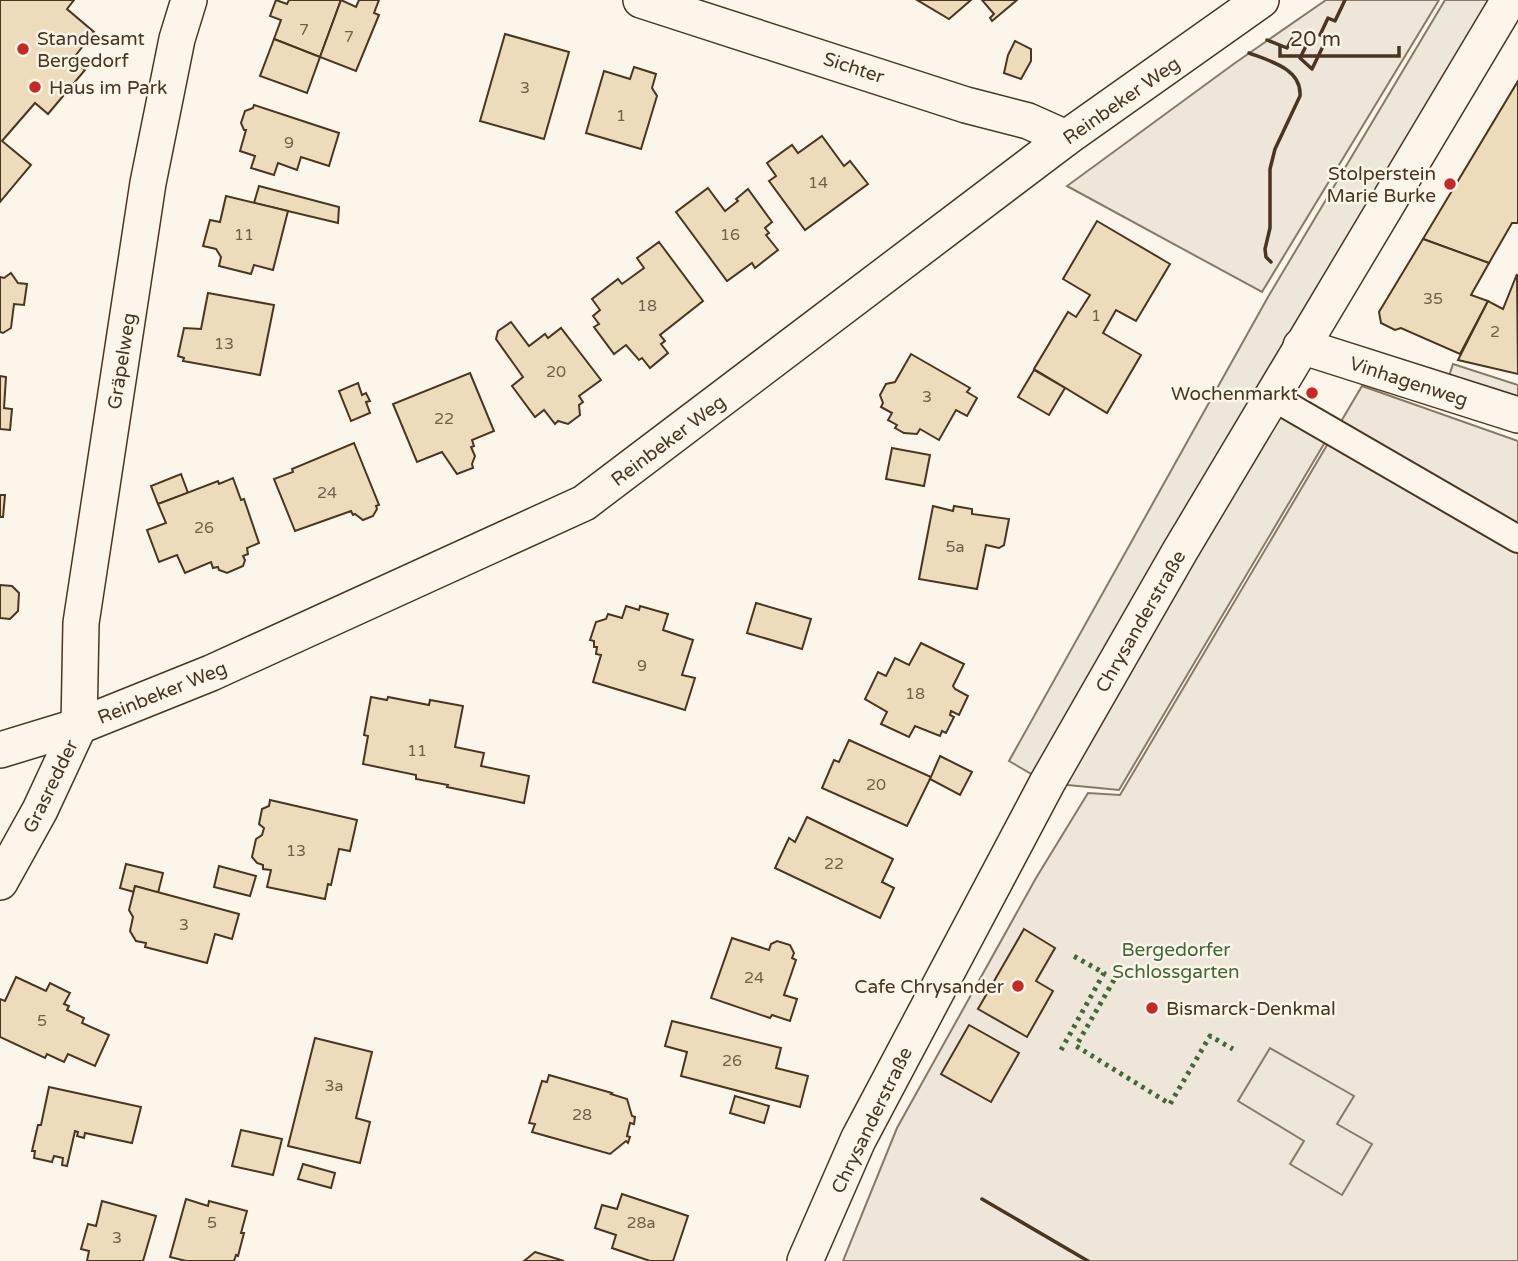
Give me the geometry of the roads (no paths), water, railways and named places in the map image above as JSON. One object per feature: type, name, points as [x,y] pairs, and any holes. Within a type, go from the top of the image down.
[{"type":"street","name":"Gräpelweg","points":[[79,726],[81,623],[148,183],[177,39],[189,0]]},
{"type":"street","name":"Sichter","points":[[641,0],[966,105],[1028,121],[1066,138]]},
{"type":"street","name":"Reinbeker Weg","points":[[0,750],[79,726],[211,673],[584,503],[1066,138],[1261,0]]},
{"type":"street","name":"Chrysanderstraße","points":[[805,1261],[858,1140],[1047,783],[1271,396],[1509,0]]},
{"type":"street","name":"Vinhagenweg","points":[[1301,346],[1518,415]]},
{"type":"street","points":[[1271,396],[1518,539]]},
{"type":"street","name":"Grasredder","points":[[0,882],[40,810],[79,726]]},
{"type":"place","name":"Standesamt Bergedorf","points":[[23,49]]},
{"type":"place","name":"Haus im Park","points":[[35,87]]},
{"type":"place","name":"Stolperstein Marie Burke","points":[[1450,184]]},
{"type":"place","name":"Wochenmarkt","points":[[1312,393]]},
{"type":"place","name":"Cafe Chrysander","points":[[1018,986]]},
{"type":"place","name":"Bismarck-Denkmal","points":[[1152,1008]]},
{"type":"park label","name":"Bergedorfer Schlossgarten","points":[[1176,960]]}]
